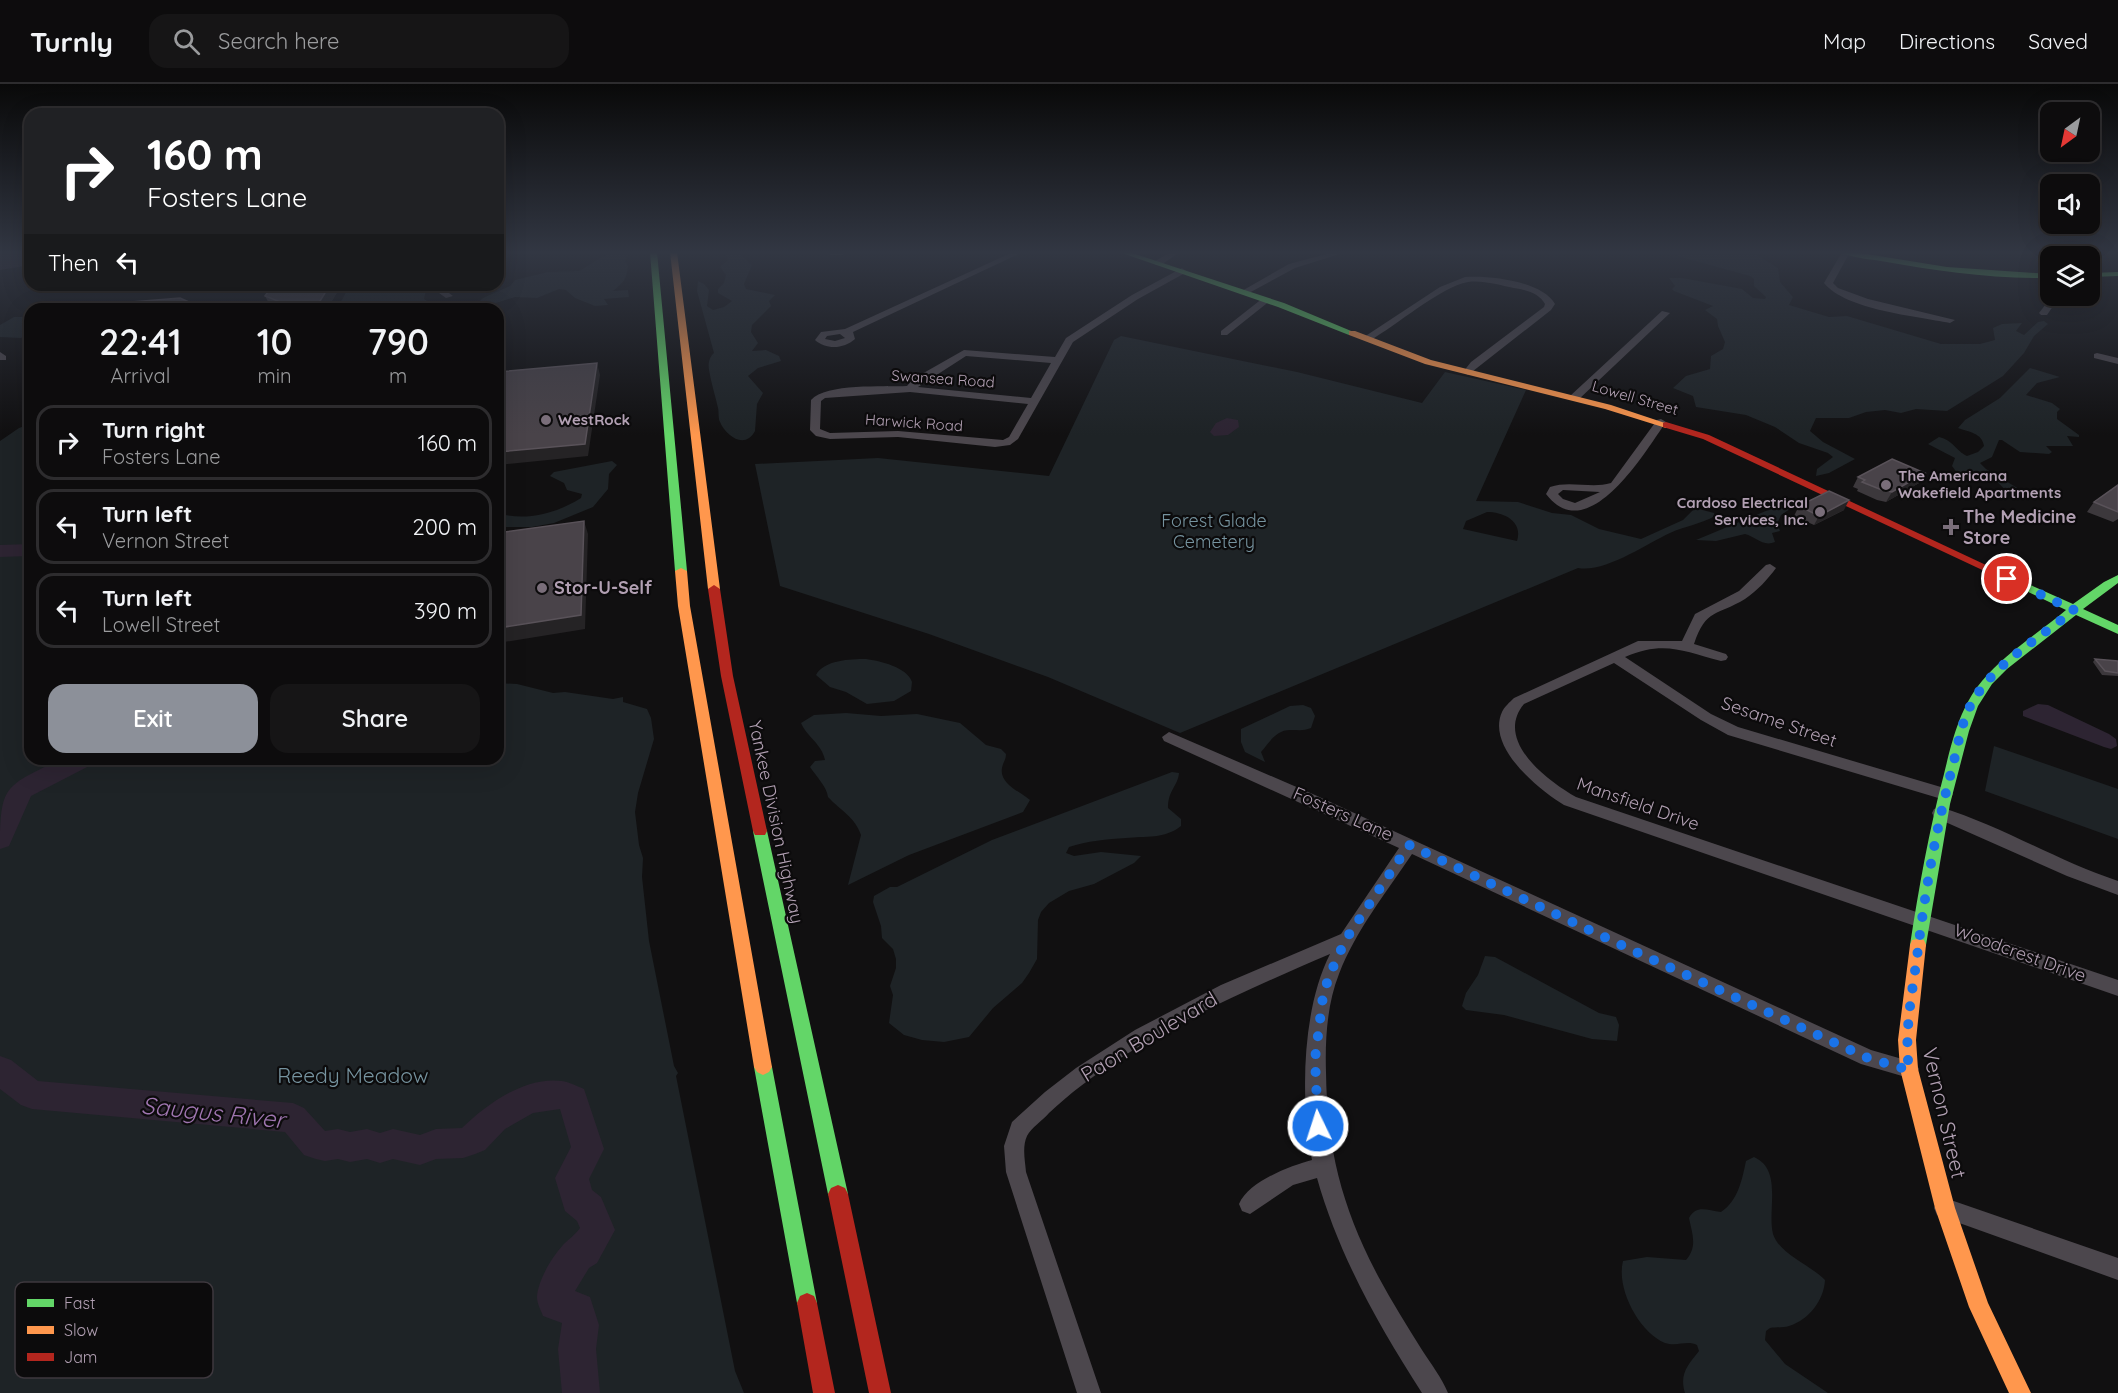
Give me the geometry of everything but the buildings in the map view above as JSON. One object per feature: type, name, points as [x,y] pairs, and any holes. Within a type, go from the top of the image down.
[{"type":"main road","points":[[658,313],[684,606],[756,1027],[824,1393]]},
{"type":"main road","name":"Yankee Division Highway","points":[[680,313],[706,540],[728,676],[880,1393]]},
{"type":"main road","name":"Lowell Street","points":[[1300,313],[1416,358],[1661,422],[1729,446],[2118,630]]},
{"type":"main road","name":"Vernon Street","points":[[2020,1393],[1979,1307],[1945,1208],[1909,1070],[1907,1040],[1909,1015],[1940,813],[1963,723],[1981,688],[2014,655],[2094,592],[2118,578]]},
{"type":"main road","points":[[2025,587],[2056,593],[2094,592]]},
{"type":"street","points":[[846,333],[888,313]]},
{"type":"street","points":[[1034,401],[1071,338],[1110,313]]},
{"type":"street","points":[[1224,333],[1249,313]]},
{"type":"street","points":[[1366,339],[1408,313]]},
{"type":"street","points":[[1468,372],[1476,363],[1541,313]]},
{"type":"street","points":[[1918,313],[1950,320]]},
{"type":"street","points":[[1574,398],[1665,314]]},
{"type":"street","points":[[910,389],[917,381],[964,353],[1056,360]]},
{"type":"street","points":[[2097,356],[2118,361]]},
{"type":"street","name":"Swansea Road","points":[[820,434],[815,430],[816,402],[821,396],[833,393],[910,389],[1034,401]]},
{"type":"street","name":"Harwick Road","points":[[820,434],[832,436],[891,434],[995,444],[1006,443],[1013,439],[1034,401]]},
{"type":"street","points":[[1615,485],[1661,422]]},
{"type":"street","points":[[1687,646],[1693,624],[1699,616],[1742,595],[1770,568]]},
{"type":"street","name":"Mansfield Drive","points":[[1721,657],[1687,646],[1668,643],[1643,644],[1524,699],[1509,710],[1505,722],[1508,736],[1541,782],[1554,793],[1579,805],[1826,890],[1922,919]]},
{"type":"street","name":"Sesame Street","points":[[1615,657],[1706,717],[1733,731],[1945,794]]},
{"type":"street","name":"Fosters Lane","points":[[1169,737],[1409,845],[1868,1058],[1909,1070]]},
{"type":"street","points":[[1940,813],[1988,832],[2062,867],[2118,888]]},
{"type":"street","points":[[1409,845],[1346,939],[1326,985],[1315,1059],[1316,1092],[1324,1166],[1362,1268],[1395,1329],[1436,1393]]},
{"type":"street","name":"Woodcrest Drive","points":[[1922,919],[2118,988]]},
{"type":"street","name":"Paon Boulevard","points":[[1089,1393],[1016,1172],[1014,1146],[1019,1129],[1060,1092],[1142,1036],[1228,990],[1346,939]]},
{"type":"street","points":[[1250,1204],[1287,1177],[1324,1166]]},
{"type":"street","points":[[1945,1208],[2118,1269]]},
{"type":"green space","points":[[703,313],[764,313],[752,325],[751,332],[758,343],[752,351],[766,350],[779,356],[781,361],[758,368],[748,376],[763,393],[757,404],[755,431],[746,440],[731,436],[719,420],[709,368],[710,359],[714,353]]},
{"type":"green space","points":[[1709,313],[1816,313],[1829,317],[1847,316],[1941,344],[1980,344],[1995,340],[1993,328],[2002,324],[2022,323],[2016,331],[2024,335],[2038,322],[2044,321],[2048,324],[2034,336],[2024,353],[2003,376],[1947,411],[1916,409],[1901,413],[1885,410],[1866,412],[1849,418],[1816,418],[1810,431],[1823,442],[1855,459],[1829,473],[1816,476],[1817,469],[1833,457],[1828,453],[1799,443],[1775,427],[1746,415],[1696,407],[1693,396],[1673,388],[1686,376],[1710,369],[1711,356],[1723,349],[1725,342],[1717,319]]},
{"type":"green space","points":[[14,317],[24,317],[24,336],[21,338],[0,337],[0,325]]},
{"type":"green space","name":"Forest Glade Cemetery","points":[[1121,336],[1297,372],[1422,403],[1445,372],[1526,390],[1476,501],[1518,502],[1552,513],[1571,515],[1599,529],[1641,539],[1683,520],[1695,508],[1714,513],[1715,516],[1670,533],[1613,562],[1589,568],[1578,568],[1180,733],[1048,677],[929,634],[780,586],[755,464],[878,458],[1049,476],[1114,340]],"holes":[[[1487,512],[1506,516],[1515,523],[1517,541],[1463,529],[1466,521]]]},
{"type":"green space","points":[[2030,368],[2060,377],[2037,383],[2026,395],[2052,403],[2060,409],[2057,412],[2057,419],[2079,437],[2067,436],[2073,446],[2046,446],[2052,452],[2049,454],[2020,452],[1999,440],[1992,457],[1980,463],[2019,489],[2020,495],[2015,499],[1993,478],[1958,474],[1952,466],[1955,458],[1928,444],[1939,437],[1967,456],[1978,452],[1984,446],[1981,438],[1958,428],[1965,420],[2000,398]]},
{"type":"green space","name":"Reedy Meadow","points":[[24,426],[24,765],[504,765],[504,683],[517,684],[553,693],[565,692],[613,699],[623,697],[623,702],[647,709],[651,718],[654,739],[638,793],[635,812],[643,858],[642,877],[649,941],[674,1066],[678,1073],[676,1076],[735,1371],[744,1393],[0,1393],[0,441]]},
{"type":"green space","points":[[612,461],[617,465],[609,474],[608,489],[593,507],[554,523],[532,527],[504,527],[504,515],[519,517],[552,512],[581,498],[582,494],[567,490],[564,483],[550,476],[554,472]]},
{"type":"green space","points":[[1797,498],[1805,499],[1781,515],[1777,524],[1780,531],[1772,533],[1775,542],[1763,542],[1745,534],[1716,541],[1696,540]]},
{"type":"green space","points":[[866,659],[885,663],[905,672],[912,682],[911,691],[894,701],[867,704],[846,692],[830,687],[816,675],[831,663]]},
{"type":"green space","points":[[1303,705],[1311,708],[1315,716],[1311,728],[1286,730],[1278,734],[1261,752],[1265,762],[1245,752],[1241,742],[1241,729],[1290,706]]},
{"type":"green space","points":[[846,713],[881,716],[917,714],[960,723],[986,745],[1001,749],[1006,754],[1002,768],[1004,779],[1030,800],[1023,812],[909,855],[848,885],[861,835],[851,818],[828,797],[823,785],[810,767],[815,761],[825,760],[821,749],[801,723],[814,715]]},
{"type":"green space","points":[[1994,746],[2118,789],[2118,839],[1985,791]]},
{"type":"green space","points":[[1172,772],[1179,773],[1168,808],[1181,819],[1181,826],[1162,835],[1119,838],[1069,847],[1066,853],[1074,856],[1101,852],[1141,856],[1134,863],[1094,884],[1069,891],[1049,903],[1041,912],[1038,920],[1037,959],[1029,973],[1022,983],[993,1008],[969,1037],[944,1042],[922,1040],[904,1035],[889,1023],[893,995],[890,986],[896,968],[896,959],[893,949],[882,938],[881,926],[873,902],[874,896],[992,840]]},
{"type":"green space","points":[[1485,956],[1495,957],[1599,1013],[1616,1017],[1619,1025],[1617,1041],[1592,1039],[1504,1015],[1466,1010],[1462,1006],[1466,993],[1478,975]]},
{"type":"green space","points":[[1754,1157],[1763,1163],[1771,1181],[1772,1224],[1776,1241],[1789,1254],[1825,1280],[1822,1295],[1809,1314],[1789,1326],[1770,1328],[1766,1331],[1765,1340],[1785,1364],[1828,1393],[1685,1393],[1684,1375],[1688,1365],[1699,1351],[1697,1345],[1669,1344],[1655,1337],[1638,1320],[1626,1296],[1623,1284],[1623,1261],[1647,1257],[1686,1260],[1693,1245],[1689,1218],[1695,1211],[1721,1212],[1727,1207],[1738,1190],[1746,1161]]},
{"type":"shaded area","points":[[1227,418],[1238,420],[1239,427],[1228,435],[1214,436],[1210,432],[1216,423]]},
{"type":"shaded area","points":[[2038,704],[2048,705],[2109,734],[2116,739],[2117,746],[2111,749],[2104,747],[2023,716],[2023,711]]},
{"type":"waterway","name":"Saugus River","points":[[0,551],[24,550]]},
{"type":"waterway","name":"Saugus River","points":[[0,839],[21,790],[70,765]]},
{"type":"waterway","name":"Saugus River","points":[[0,1070],[32,1095],[293,1118],[316,1144],[325,1146],[338,1144],[350,1147],[367,1144],[380,1148],[393,1144],[420,1150],[436,1144],[463,1143],[473,1139],[494,1119],[528,1099],[561,1095],[573,1099],[588,1149],[572,1178],[577,1199],[589,1209],[598,1230],[585,1251],[577,1256],[563,1274],[555,1296],[556,1303],[577,1310],[581,1325],[577,1349],[581,1393]]},
{"type":"traffic: fast","points":[[658,313],[681,571]]},
{"type":"traffic: fast","points":[[1302,313],[1352,333]]},
{"type":"traffic: fast","points":[[1997,573],[2118,630]]},
{"type":"traffic: fast","points":[[1918,945],[1943,804],[1962,731],[1976,698],[2003,666],[2090,597],[2118,578]]},
{"type":"traffic: fast","points":[[760,831],[838,1194]]},
{"type":"traffic: fast","points":[[763,1067],[807,1303]]},
{"type":"traffic: slow","points":[[680,313],[714,589]]},
{"type":"traffic: slow","points":[[1352,333],[1428,362],[1608,407],[1666,425]]},
{"type":"traffic: slow","points":[[681,571],[684,606],[763,1067]]},
{"type":"traffic: slow","points":[[1918,945],[1907,1040],[1909,1069],[1945,1208],[1979,1307],[2020,1393]]},
{"type":"traffic: jam","points":[[1666,425],[1706,437],[1997,573]]},
{"type":"traffic: jam","points":[[714,589],[727,676],[760,831]]},
{"type":"traffic: jam","points":[[838,1194],[880,1393]]},
{"type":"traffic: jam","points":[[807,1303],[824,1393]]},
{"type":"place","name":"WestRock","points":[[546,420]]},
{"type":"place","name":"The Americana Wakefield Apartments","points":[[1886,485]]},
{"type":"place","name":"Cardoso Electrical Services, Inc.","points":[[1820,512]]},
{"type":"place","name":"The Medicine Store","points":[[1951,527]]},
{"type":"place","name":"Stor-U-Self","points":[[542,588]]},
{"type":"route","points":[[1318,1126],[1315,1059],[1323,996],[1329,976],[1346,939],[1409,845],[1868,1058],[1909,1070],[1907,1040],[1910,1006],[1930,860],[1963,723],[1981,688],[2004,664],[2074,610],[2007,579]]}]
